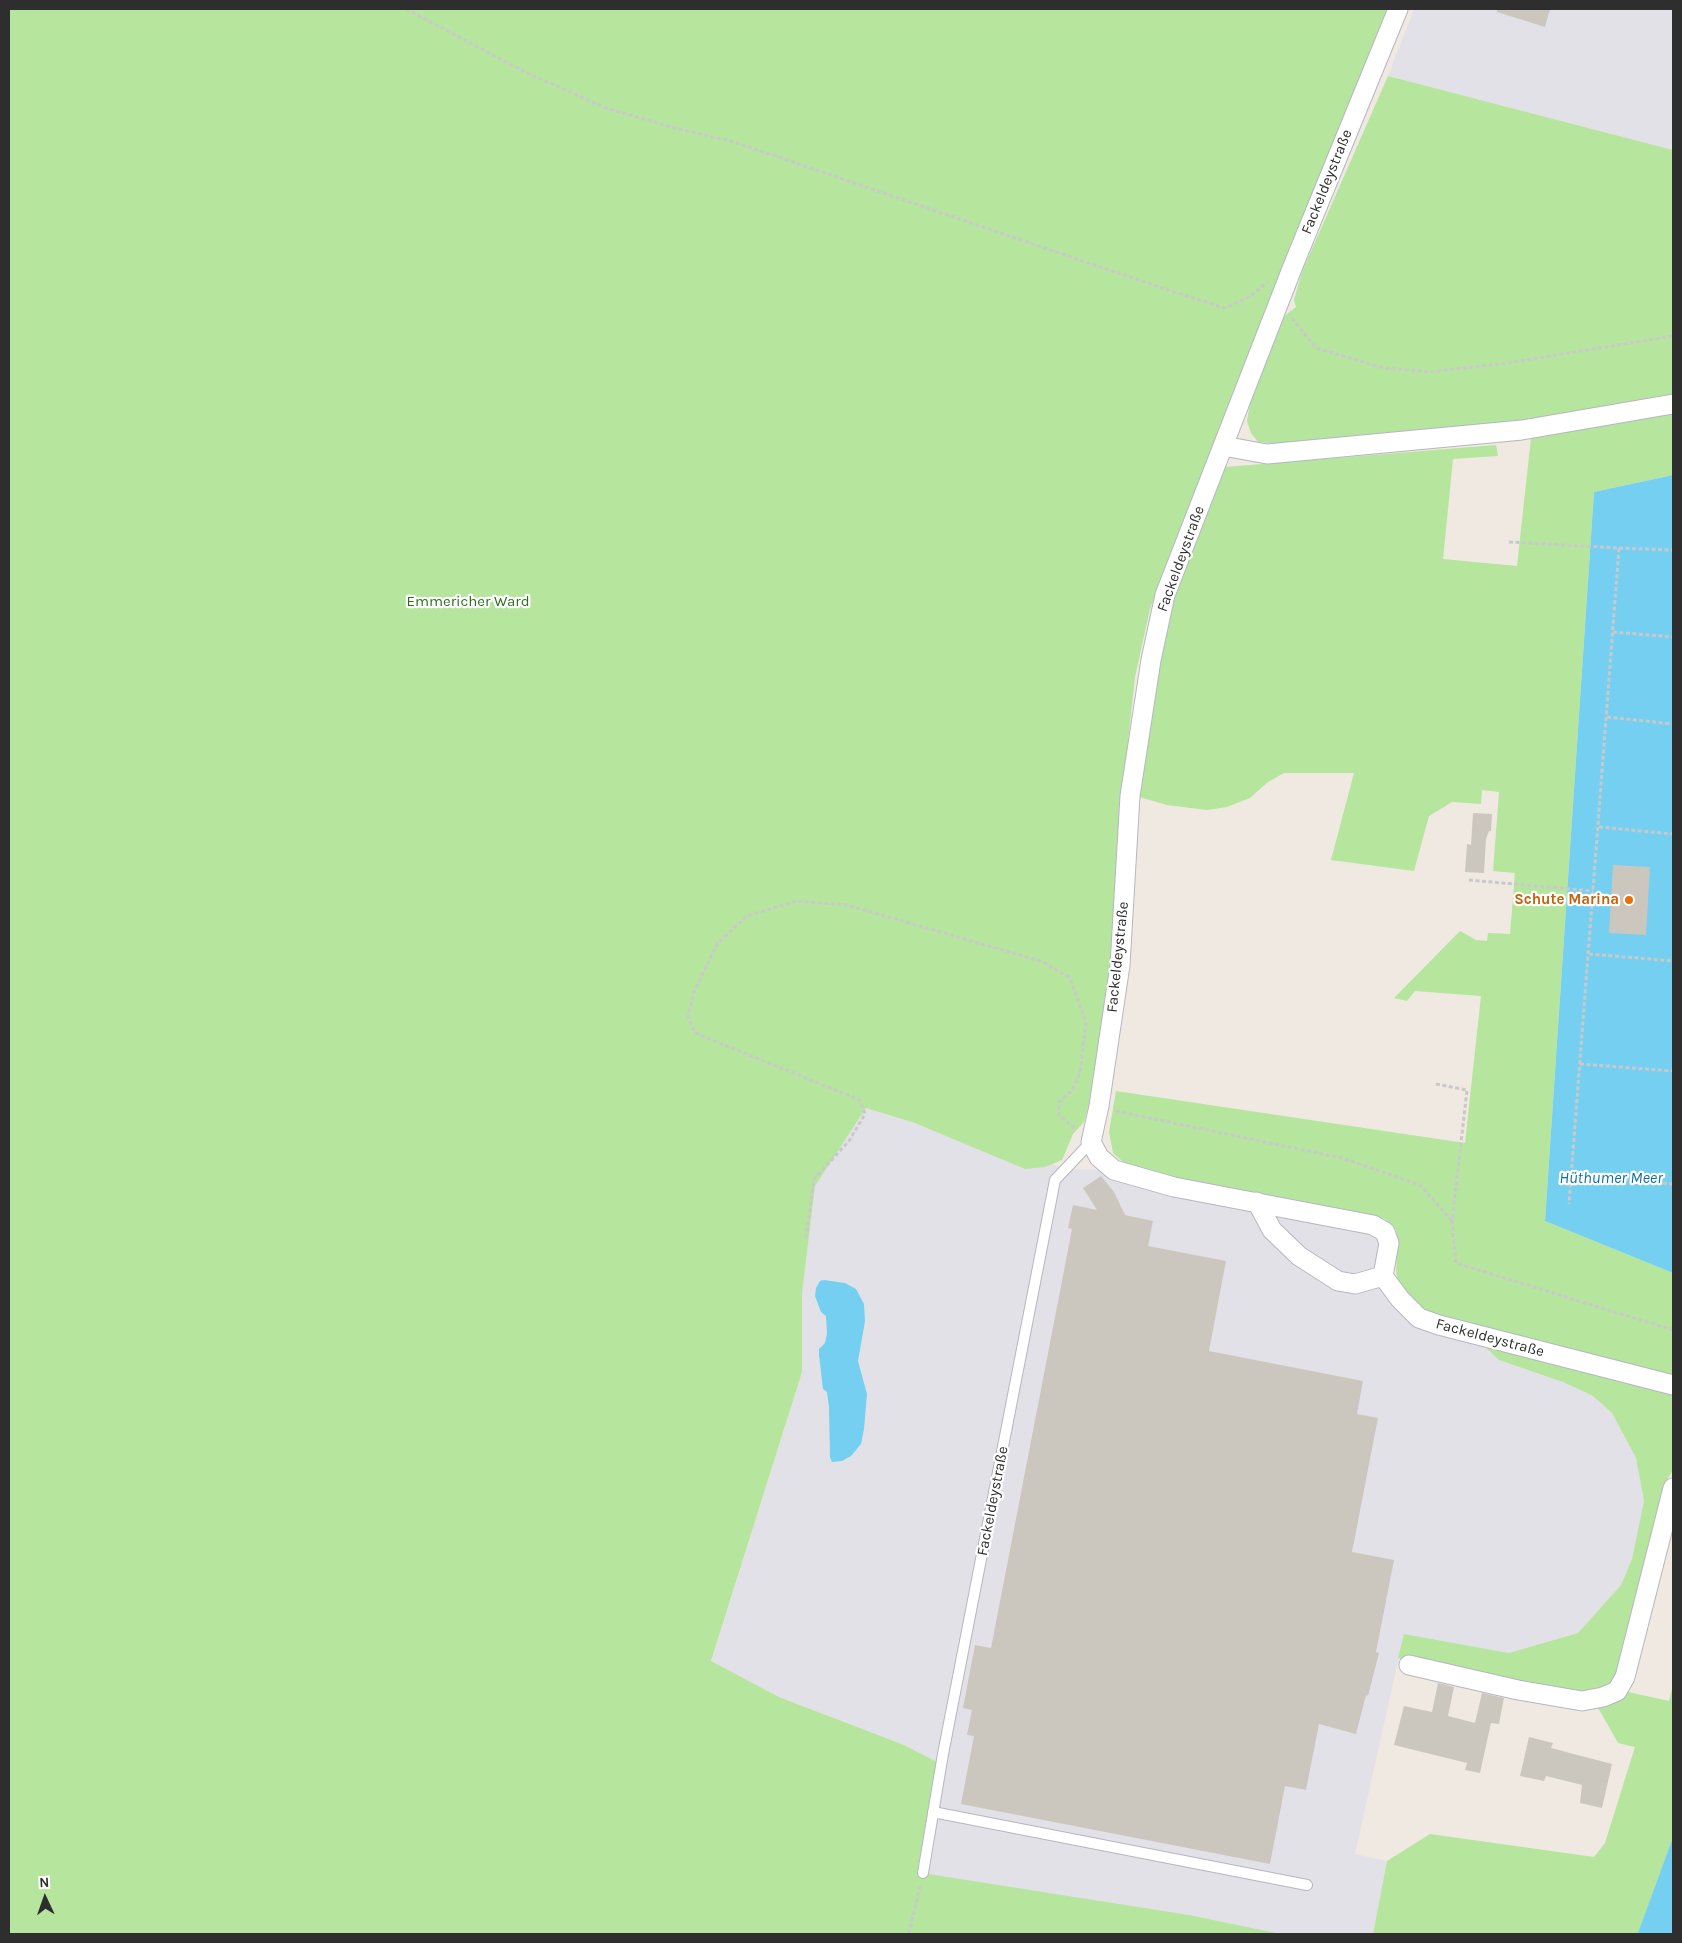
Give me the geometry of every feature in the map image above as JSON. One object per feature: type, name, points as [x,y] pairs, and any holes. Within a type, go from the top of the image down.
[{"type":"street","name":"Fackeldeystraße","points":[[1091,1142],[1099,1106],[1120,966],[1130,796],[1151,660],[1165,595],[1293,266],[1398,9]]},
{"type":"street","points":[[1224,446],[1267,454],[1522,430],[1673,404]]},
{"type":"street","points":[[1091,1142],[1099,1157],[1114,1170],[1174,1187],[1257,1202],[1373,1225],[1385,1232],[1389,1243],[1383,1276],[1355,1284],[1338,1281],[1298,1256],[1272,1230],[1257,1202]]},
{"type":"street","name":"Fackeldeystraße","points":[[1383,1276],[1400,1299],[1419,1318],[1439,1325],[1673,1386]]},
{"type":"street","points":[[1409,1665],[1518,1690],[1582,1701],[1603,1698],[1617,1691],[1625,1677],[1673,1488]]},
{"type":"lane","name":"Fackeldeystraße","points":[[923,1873],[933,1812],[1055,1180],[1091,1142]]},
{"type":"lane","points":[[933,1812],[1306,1885]]},
{"type":"path","points":[[406,9],[525,72],[606,108],[671,127],[734,142],[1225,308],[1251,296],[1274,276],[1293,266]]},
{"type":"path","points":[[1289,314],[1316,348],[1384,368],[1429,372],[1507,363],[1673,336]]},
{"type":"path","points":[[1508,542],[1673,550]]},
{"type":"path","points":[[1569,1204],[1619,548]]},
{"type":"path","points":[[1613,632],[1673,637]]},
{"type":"path","points":[[1607,717],[1673,724]]},
{"type":"path","points":[[1599,827],[1673,834]]},
{"type":"path","points":[[1469,880],[1593,891]]},
{"type":"path","points":[[806,1238],[814,1179],[849,1141],[865,1114],[860,1100],[695,1033],[688,1016],[694,992],[717,944],[747,916],[796,901],[847,905],[1041,960],[1070,978],[1086,1022],[1080,1073],[1072,1090],[1059,1102],[1059,1115],[1091,1142]]},
{"type":"path","points":[[1589,954],[1673,961]]},
{"type":"path","points":[[1580,1064],[1673,1071]]},
{"type":"path","points":[[1436,1084],[1467,1090],[1452,1222],[1456,1262],[1673,1330]]},
{"type":"path","points":[[1099,1106],[1342,1158],[1420,1185],[1452,1222]]},
{"type":"path","points":[[1572,1175],[1673,1184]]},
{"type":"path","points":[[909,1934],[923,1873]]},
{"type":"shaded area","points":[[1414,9],[1673,9],[1673,150],[1388,76]]},
{"type":"shaded area","points":[[866,1108],[1068,1169],[1114,1170],[1385,1232],[1383,1276],[1439,1325],[1593,1396],[1612,1413],[1636,1458],[1644,1501],[1632,1559],[1621,1585],[1578,1633],[1509,1653],[1404,1634],[1355,1854],[1387,1861],[1373,1934],[1249,1934],[927,1879],[918,1867],[936,1762],[904,1745],[779,1697],[711,1662],[802,1372],[802,1294],[815,1186]]},
{"type":"green space","name":"Emmericher Ward","points":[[9,9],[1390,9],[1183,521],[1150,609],[1135,677],[1122,797],[1107,1005],[1092,1093],[1084,1122],[1073,1134],[1062,1160],[1045,1167],[1025,1169],[915,1123],[866,1108],[815,1186],[802,1294],[802,1372],[711,1661],[779,1697],[904,1745],[937,1762],[918,1867],[922,1873],[1189,1915],[1281,1934],[9,1934]]},
{"type":"green space","points":[[1388,76],[1673,150],[1673,398],[1526,421],[1280,444],[1258,442],[1251,433],[1247,421],[1250,403],[1283,317],[1296,307],[1294,300],[1302,272]]},
{"type":"green space","points":[[1673,408],[1673,475],[1594,492],[1545,1221],[1673,1273],[1673,1470],[1668,1478],[1617,1677],[1628,1692],[1669,1701],[1673,1685],[1673,1837],[1638,1934],[1373,1934],[1387,1861],[1430,1834],[1594,1857],[1605,1843],[1635,1747],[1618,1743],[1600,1711],[1582,1694],[1521,1684],[1398,1658],[1404,1634],[1509,1653],[1578,1633],[1621,1585],[1632,1559],[1644,1501],[1636,1458],[1612,1413],[1593,1396],[1563,1382],[1499,1360],[1483,1345],[1431,1317],[1399,1290],[1396,1270],[1398,1241],[1396,1230],[1385,1219],[1131,1169],[1113,1153],[1109,1132],[1116,1091],[1465,1143],[1481,996],[1415,991],[1407,1001],[1394,998],[1460,931],[1476,940],[1487,941],[1488,933],[1510,934],[1515,873],[1493,871],[1499,792],[1482,790],[1481,804],[1452,802],[1429,816],[1414,871],[1331,860],[1354,773],[1284,773],[1268,782],[1250,798],[1227,807],[1207,810],[1167,805],[1139,797],[1161,639],[1172,604],[1225,467],[1496,445],[1498,456],[1453,459],[1443,559],[1517,566],[1531,438],[1598,420]]},
{"type":"water","name":"Hüthumer Meer","points":[[1673,475],[1673,1273],[1545,1221],[1594,492]]},
{"type":"water","points":[[820,1281],[845,1283],[856,1289],[864,1304],[865,1321],[858,1361],[867,1394],[861,1444],[851,1456],[842,1461],[832,1462],[830,1457],[829,1407],[827,1392],[823,1389],[819,1355],[819,1349],[825,1343],[827,1334],[826,1316],[821,1312],[815,1296],[816,1288]]},
{"type":"water","points":[[1673,1837],[1673,1934],[1638,1934],[1638,1933]]},
{"type":"building","points":[[1497,9],[1550,9],[1545,27],[1497,12]]},
{"type":"building","points":[[1473,813],[1492,814],[1491,831],[1489,831],[1486,839],[1484,873],[1465,872],[1467,844],[1471,845]]},
{"type":"building","name":"Schute Marina","points":[[1613,865],[1650,867],[1646,935],[1609,933]]},
{"type":"building","points":[[1101,1176],[1114,1192],[1125,1215],[1153,1221],[1148,1246],[1226,1261],[1209,1351],[1363,1381],[1357,1414],[1378,1418],[1352,1552],[1394,1560],[1376,1652],[1379,1653],[1356,1734],[1319,1724],[1306,1790],[1285,1786],[1270,1864],[961,1804],[974,1736],[967,1735],[972,1710],[963,1708],[975,1645],[991,1648],[1072,1229],[1068,1228],[1073,1205],[1097,1210],[1083,1188]]},
{"type":"building","points":[[1438,1683],[1454,1687],[1448,1716],[1475,1723],[1482,1693],[1504,1698],[1499,1724],[1491,1723],[1480,1773],[1465,1770],[1467,1763],[1394,1745],[1404,1706],[1432,1712]]},
{"type":"building","points":[[1529,1737],[1553,1743],[1551,1748],[1612,1764],[1602,1808],[1580,1803],[1582,1785],[1546,1776],[1544,1781],[1520,1776]]},
{"type":"place","name":"Schute Marina","points":[[1629,900]]}]
